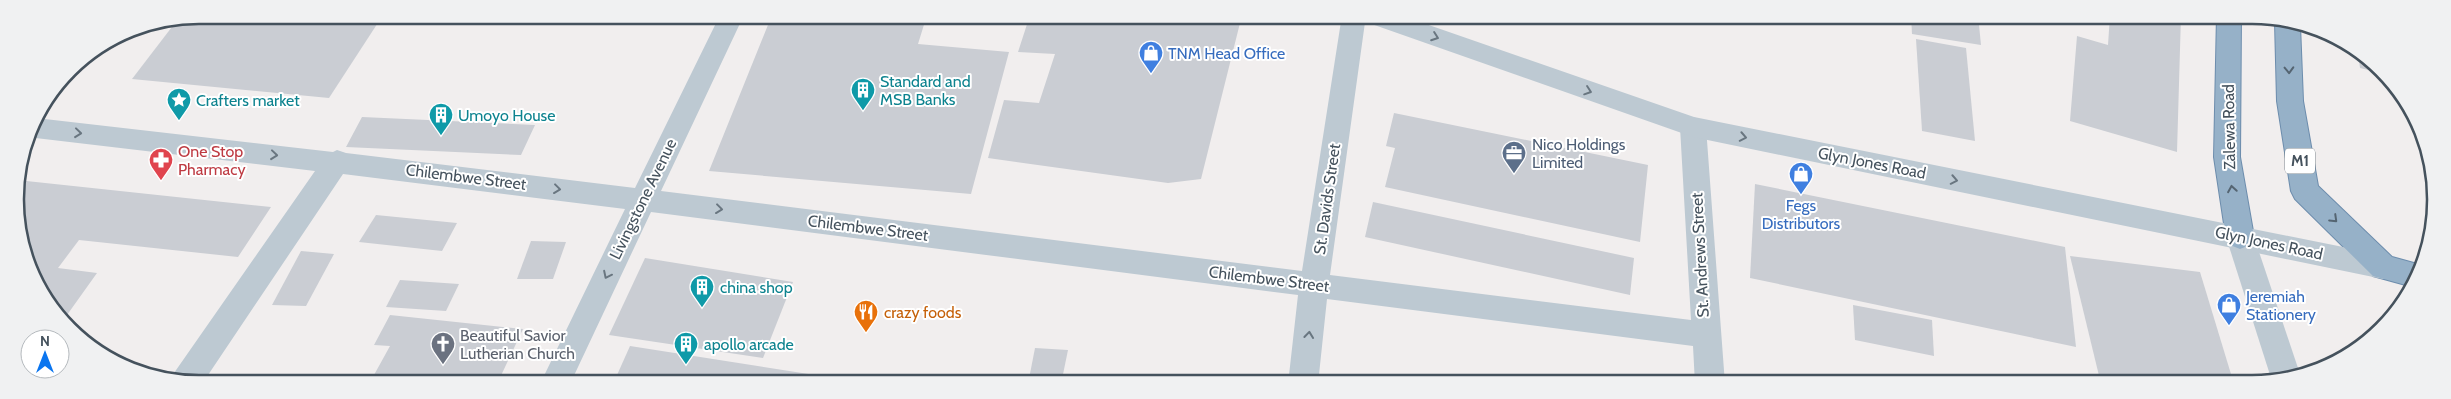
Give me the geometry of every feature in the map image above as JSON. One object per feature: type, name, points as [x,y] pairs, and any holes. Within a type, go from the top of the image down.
[{"type":"highway","name":"Zalewa Road","points":[[2229,24],[2227,157],[2240,237]]},
{"type":"highway","name":"M1","points":[[2287,27],[2290,101],[2305,191],[2383,267],[2410,274]]},
{"type":"street","name":"Livingstone Avenue","points":[[559,375],[728,24]]},
{"type":"street","name":"St. Davids Street","points":[[1304,375],[1314,285],[1353,24]]},
{"type":"street","name":"Glyn Jones Road","points":[[1398,24],[1693,127],[2383,267]]},
{"type":"street","name":"St. Andrews Street","points":[[1693,127],[1709,375]]},
{"type":"street","name":"Chilembwe Street","points":[[39,129],[337,161],[1705,335]]},
{"type":"street","points":[[190,375],[337,161]]},
{"type":"street","points":[[2240,237],[2284,372]]},
{"type":"building","points":[[188,24],[377,24],[329,98],[132,79],[173,26]]},
{"type":"building","name":"Standard and MSB Banks","points":[[768,24],[924,24],[918,44],[1009,52],[971,194],[709,171]]},
{"type":"building","points":[[1027,24],[1240,24],[1201,179],[1168,183],[988,158],[1004,100],[1039,103],[1055,54],[1018,52]]},
{"type":"building","points":[[1911,24],[1979,24],[1981,45],[1912,34]]},
{"type":"building","points":[[2109,24],[2181,24],[2177,152],[2070,121],[2077,36],[2108,45]]},
{"type":"building","points":[[1916,39],[1966,48],[1975,141],[1922,131]]},
{"type":"building","points":[[2359,61],[2371,71],[2360,68]]},
{"type":"building","points":[[1394,113],[1648,165],[1640,242],[1385,187],[1395,148],[1386,146]]},
{"type":"building","name":"Umoyo House","points":[[362,117],[535,125],[521,155],[346,147]]},
{"type":"building","points":[[25,181],[271,207],[238,257],[79,240],[58,268],[97,273],[67,315],[47,287],[33,256],[25,222]]},
{"type":"building","points":[[1755,184],[2065,247],[2076,347],[1750,278]]},
{"type":"building","points":[[1373,202],[1634,258],[1630,295],[1365,237]]},
{"type":"building","points":[[376,215],[457,223],[442,251],[359,242]]},
{"type":"building","points":[[531,241],[566,242],[553,279],[517,279]]},
{"type":"building","points":[[301,251],[334,254],[306,306],[272,305]]},
{"type":"building","points":[[2070,256],[2200,272],[2231,375],[2099,375]]},
{"type":"building","name":"china shop","points":[[645,258],[793,282],[763,358],[609,335]]},
{"type":"building","points":[[400,280],[459,284],[446,311],[386,307]]},
{"type":"building","points":[[1853,305],[1932,320],[1934,356],[1855,340]]},
{"type":"building","name":"Beautiful Savior Lutherian Church","points":[[390,315],[523,329],[501,375],[374,375],[390,346],[374,345]]},
{"type":"building","points":[[630,346],[815,375],[617,375]]},
{"type":"building","points":[[1035,348],[1068,350],[1063,375],[1030,375]]},
{"type":"place","name":"TNM Head Office","points":[[1151,74]]},
{"type":"place","name":"Standard and MSB Banks","points":[[863,111]]},
{"type":"place","name":"Crafters market","points":[[179,121]]},
{"type":"place","name":"Umoyo House","points":[[441,136]]},
{"type":"place","name":"Nico Holdings Limited","points":[[1514,174]]},
{"type":"place","name":"One Stop Pharmacy","points":[[161,181]]},
{"type":"place","name":"Fegs Distributors","points":[[1801,195]]},
{"type":"place","name":"china shop","points":[[702,308]]},
{"type":"place","name":"Jeremiah Stationery","points":[[2229,326]]},
{"type":"place","name":"crazy foods","points":[[866,333]]},
{"type":"place","name":"Beautiful Savior Lutherian Church","points":[[443,365]]},
{"type":"place","name":"apollo arcade","points":[[686,365]]}]
